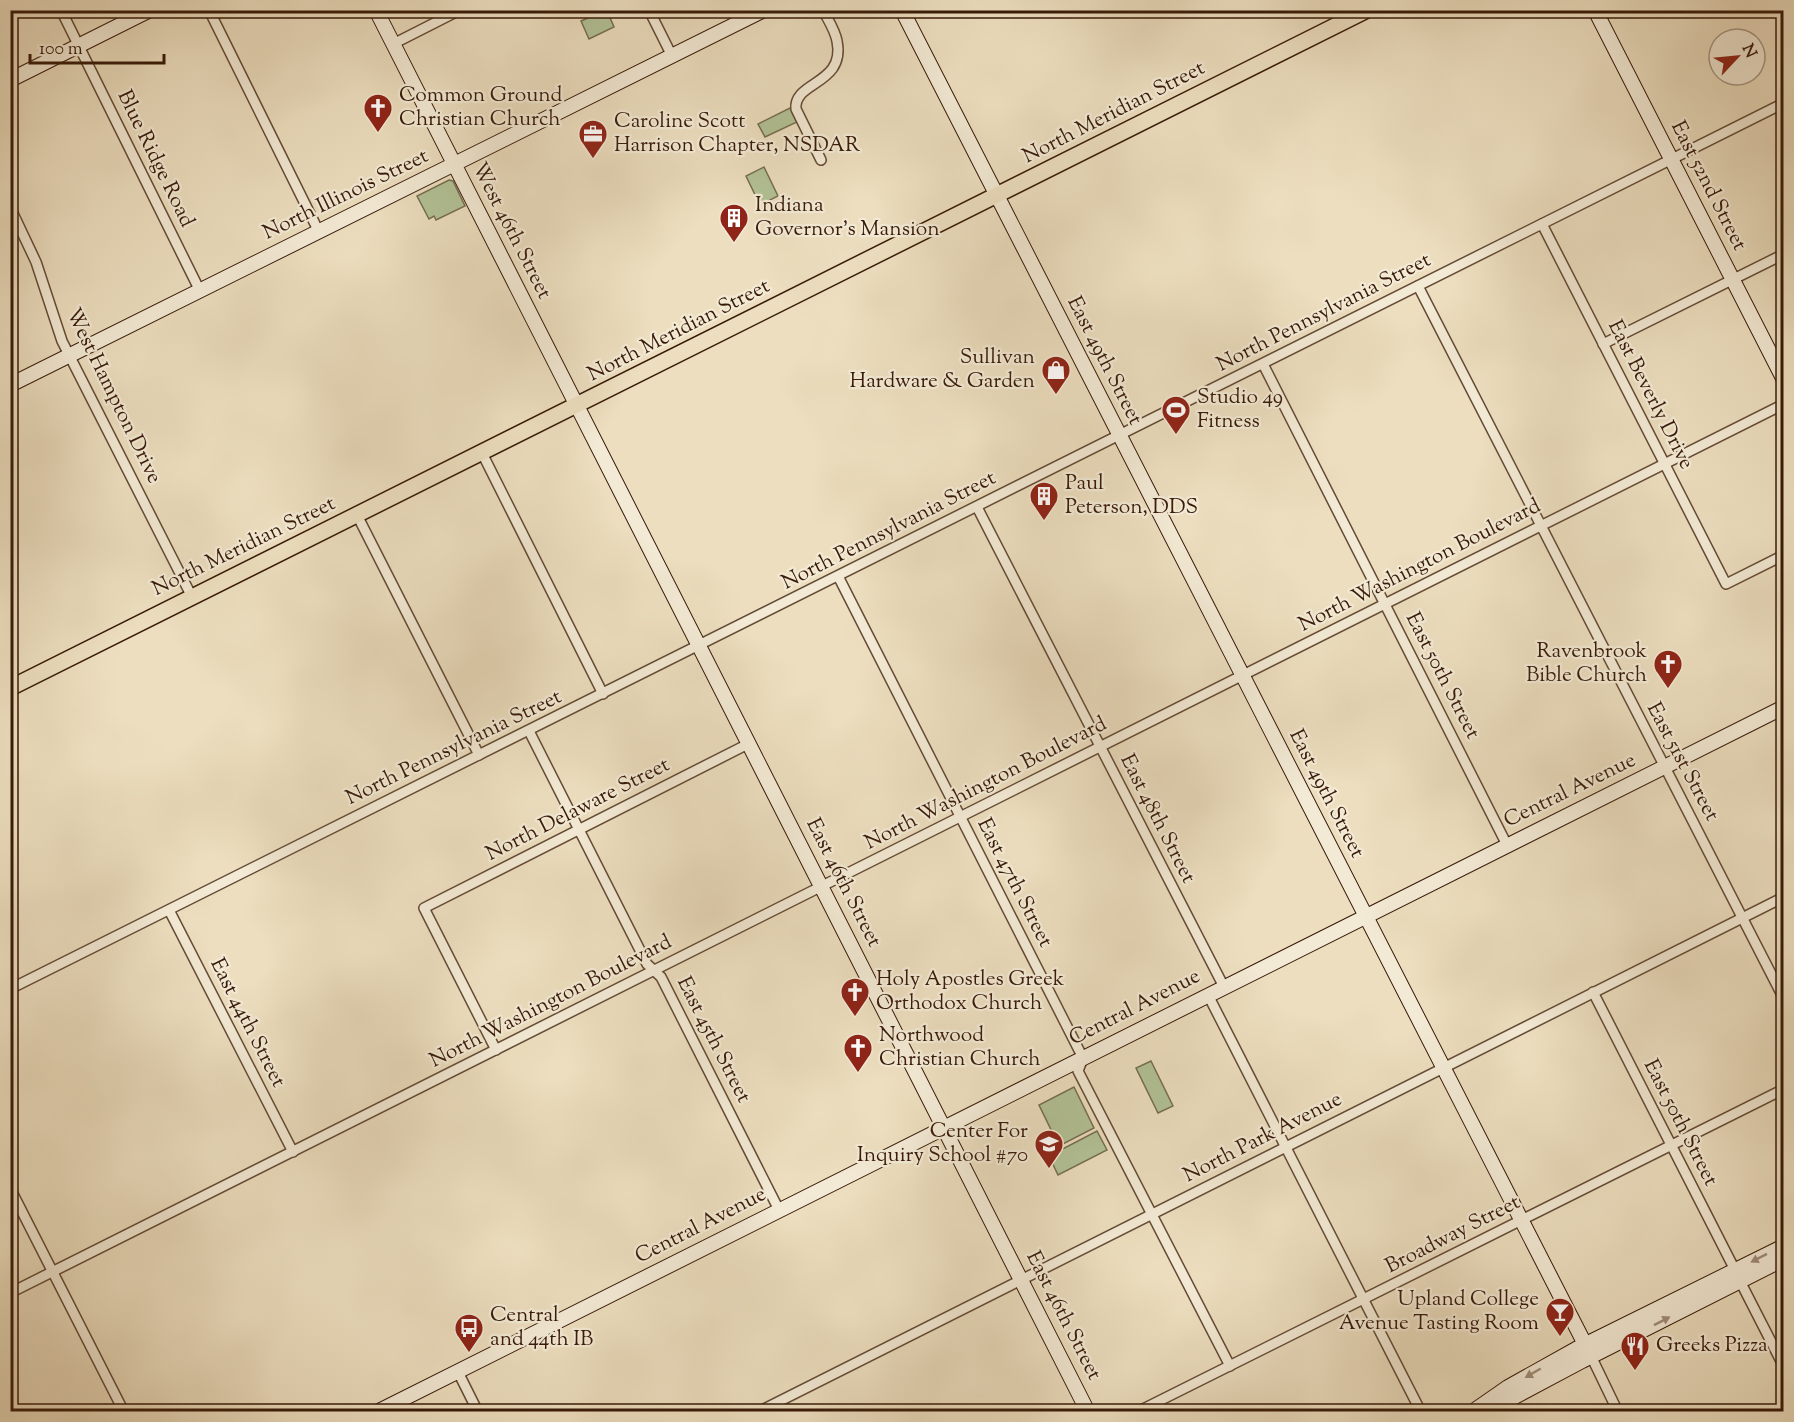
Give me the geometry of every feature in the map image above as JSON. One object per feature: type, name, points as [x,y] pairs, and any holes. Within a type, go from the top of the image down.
[{"type":"main road","points":[[10,80],[150,10]]},
{"type":"main road","name":"West 46th Street","points":[[376,10],[577,406]]},
{"type":"main road","name":"North Illinois Street","points":[[10,385],[764,10]]},
{"type":"main road","name":"East 49th Street","points":[[902,10],[1588,1350]]},
{"type":"main road","name":"North Meridian Street","points":[[10,688],[1366,10]]},
{"type":"main road","name":"East 52nd Street","points":[[1595,10],[1784,380]]},
{"type":"main road","name":"East 46th Street","points":[[577,406],[1088,1412]]},
{"type":"main road","name":"Central Avenue","points":[[377,1412],[1784,707]]},
{"type":"main road","points":[[1472,1412],[1508,1387],[1737,1276],[1784,1246]]},
{"type":"main road","points":[[1737,1276],[1784,1259]]},
{"type":"main road","points":[[1493,1412],[1588,1350]]},
{"type":"street","name":"Blue Ridge Road","points":[[61,10],[200,291]]},
{"type":"street","points":[[209,10],[319,232]]},
{"type":"street","points":[[393,44],[460,10]]},
{"type":"street","points":[[649,10],[672,56]]},
{"type":"street","points":[[821,160],[796,108],[796,103],[800,92],[823,80],[835,63],[838,42],[823,10]]},
{"type":"street","name":"North Pennsylvania Street","points":[[10,989],[1784,103]]},
{"type":"street","name":"West Hampton Drive","points":[[10,207],[36,262],[57,330],[192,597]]},
{"type":"street","name":"East Beverly Drive","points":[[1542,224],[1726,584],[1784,555]]},
{"type":"street","points":[[11,232],[20,228]]},
{"type":"street","points":[[1604,344],[1784,254]]},
{"type":"street","name":"East 51st Street","points":[[1418,286],[1784,999]]},
{"type":"street","name":"East 50th Street","points":[[1263,364],[1507,845]]},
{"type":"street","name":"North Washington Boulevard","points":[[10,1293],[1784,404]]},
{"type":"street","points":[[482,453],[603,694]]},
{"type":"street","name":"East 48th Street","points":[[977,507],[1224,987]]},
{"type":"street","points":[[357,515],[479,755]]},
{"type":"street","name":"East 47th Street","points":[[838,576],[1083,1058],[1078,1071],[1230,1366]]},
{"type":"street","name":"East 45th Street","points":[[529,731],[647,964],[661,977],[779,1210]]},
{"type":"street","name":"North Delaware Street","points":[[496,1050],[424,908],[748,744]]},
{"type":"street","name":"North Park Avenue","points":[[758,1412],[1784,897]]},
{"type":"street","name":"East 44th Street","points":[[169,910],[293,1152]]},
{"type":"street","name":"East 50th Street","points":[[1593,992],[1784,1367]]},
{"type":"street","points":[[1208,995],[1421,1412]]},
{"type":"street","name":"Broadway Street","points":[[1137,1412],[1784,1089]]},
{"type":"street","points":[[10,1188],[124,1412]]},
{"type":"street","name":"East 49th Street","points":[[1588,1350],[1618,1412]]},
{"type":"street","points":[[458,1372],[478,1412]]},
{"type":"green space","points":[[607,11],[614,27],[589,39],[581,21]]},
{"type":"green space","points":[[790,108],[797,122],[765,137],[758,124]]},
{"type":"green space","points":[[764,167],[778,196],[760,205],[746,176]]},
{"type":"green space","points":[[449,180],[453,181],[465,206],[436,220],[434,216],[429,219],[417,196]]},
{"type":"green space","points":[[1151,1061],[1173,1106],[1158,1113],[1136,1068]]},
{"type":"green space","points":[[1074,1087],[1094,1128],[1059,1146],[1039,1105]]},
{"type":"green space","points":[[1097,1131],[1107,1150],[1058,1175],[1049,1156]]},
{"type":"place","name":"Common Ground Christian Church","points":[[378,134]]},
{"type":"place","name":"Caroline Scott Harrison Chapter, NSDAR","points":[[593,160]]},
{"type":"place","name":"Indiana Governor's Mansion","points":[[734,244]]},
{"type":"place","name":"Sullivan Hardware & Garden","points":[[1056,396]]},
{"type":"place","name":"Studio 49 Fitness","points":[[1176,436]]},
{"type":"place","name":"Paul Peterson, DDS","points":[[1044,522]]},
{"type":"place","name":"Ravenbrook Bible Church","points":[[1668,690]]},
{"type":"place","name":"Holy Apostles Greek Orthodox Church","points":[[855,1018]]},
{"type":"place","name":"Northwood Christian Church","points":[[858,1074]]},
{"type":"place","name":"Center For Inquiry School #70","points":[[1049,1170]]},
{"type":"place","name":"Upland College Avenue Tasting Room","points":[[1560,1338]]},
{"type":"place","name":"Central and 44th IB","points":[[469,1354]]},
{"type":"place","name":"Greeks Pizza","points":[[1635,1372]]}]
